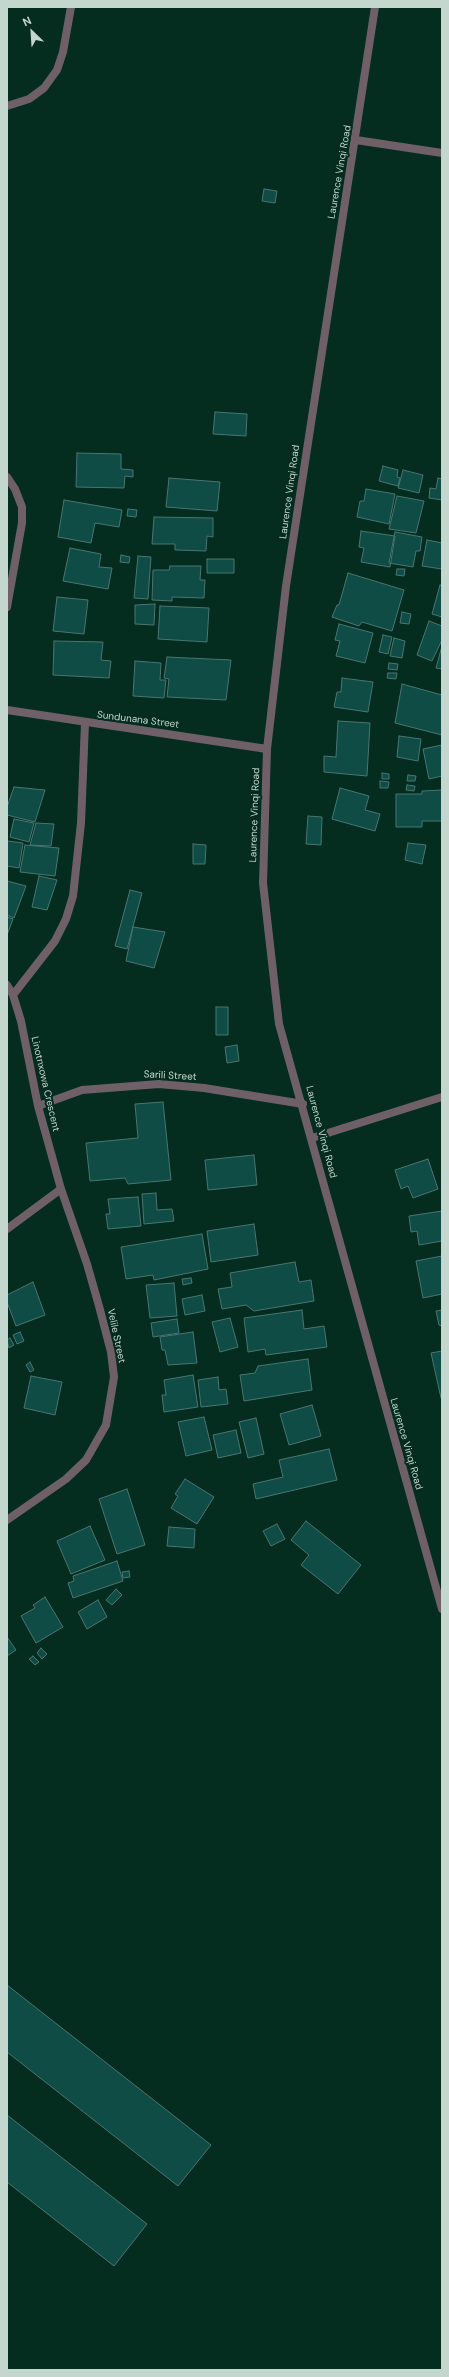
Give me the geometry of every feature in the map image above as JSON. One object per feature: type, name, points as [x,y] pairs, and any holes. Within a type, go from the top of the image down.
[{"type":"street","points":[[7,106],[29,99],[44,88],[57,70],[63,52],[71,7]]},
{"type":"street","name":"Laurence Vinqi Road","points":[[375,7],[356,140],[345,197],[286,586],[267,749],[263,883],[269,948],[279,1024],[303,1104],[442,1609]]},
{"type":"street","points":[[356,140],[442,154]]},
{"type":"street","points":[[7,477],[15,489],[22,507],[22,523],[7,607]]},
{"type":"street","name":"Sundunana Street","points":[[7,710],[85,724],[183,735],[267,749]]},
{"type":"street","points":[[13,996],[55,941],[66,919],[73,896],[81,824],[85,724]]},
{"type":"street","name":"Linotnxowa Crescent","points":[[7,986],[13,996],[21,1021],[38,1106],[61,1189]]},
{"type":"street","name":"Sarili Street","points":[[38,1106],[82,1090],[159,1084],[204,1088],[303,1104]]},
{"type":"street","points":[[312,1138],[442,1098]]},
{"type":"street","points":[[7,1229],[61,1189]]},
{"type":"street","name":"Velile Street","points":[[7,1520],[66,1480],[86,1460],[106,1425],[110,1403],[114,1377],[111,1352],[87,1264],[61,1189]]},
{"type":"building","points":[[264,189],[277,191],[275,203],[262,201]]},
{"type":"building","points":[[215,412],[247,414],[246,436],[213,434]]},
{"type":"building","points":[[77,453],[121,454],[121,469],[133,470],[133,477],[125,476],[124,488],[76,487]]},
{"type":"building","points":[[383,466],[398,470],[397,477],[400,478],[398,486],[379,481]]},
{"type":"building","points":[[403,470],[423,475],[419,493],[398,488]]},
{"type":"building","points":[[169,478],[220,482],[217,511],[166,507]]},
{"type":"building","points":[[438,478],[442,479],[442,500],[429,498],[430,488],[436,489]]},
{"type":"building","points":[[366,489],[395,494],[389,524],[357,517],[360,501],[364,501]]},
{"type":"building","points":[[397,496],[424,501],[416,533],[389,529]]},
{"type":"building","points":[[64,500],[122,510],[119,527],[95,523],[91,543],[58,537]]},
{"type":"building","points":[[128,509],[137,510],[136,517],[127,516]]},
{"type":"building","points":[[154,517],[213,518],[213,537],[207,536],[206,551],[175,550],[175,544],[152,544]]},
{"type":"building","points":[[361,531],[395,536],[390,567],[361,562],[364,548],[359,547]]},
{"type":"building","points":[[395,532],[422,537],[420,551],[416,551],[413,567],[389,563]]},
{"type":"building","points":[[427,540],[442,543],[442,569],[422,566]]},
{"type":"building","points":[[70,548],[101,554],[99,567],[112,568],[108,589],[63,581]]},
{"type":"building","points":[[121,555],[130,557],[129,563],[120,562]]},
{"type":"building","points":[[138,556],[151,557],[148,599],[134,598]]},
{"type":"building","points":[[207,559],[234,559],[234,573],[207,573]]},
{"type":"building","points":[[170,566],[201,566],[200,580],[205,580],[204,598],[172,597],[172,601],[152,600],[153,570],[169,570]]},
{"type":"building","points":[[397,569],[405,569],[404,576],[396,575]]},
{"type":"building","points":[[348,573],[404,590],[392,631],[362,622],[359,626],[332,617],[337,605],[339,605]]},
{"type":"building","points":[[440,585],[442,586],[442,617],[432,614]]},
{"type":"building","points":[[57,597],[88,600],[84,634],[53,631]]},
{"type":"building","points":[[155,604],[154,625],[135,624],[135,605]]},
{"type":"building","points":[[160,606],[209,608],[207,642],[158,639]]},
{"type":"building","points":[[402,612],[411,614],[409,624],[400,623]]},
{"type":"building","points":[[429,621],[442,626],[442,640],[432,661],[417,655]]},
{"type":"building","points":[[339,624],[373,633],[365,663],[336,656],[340,641],[335,640]]},
{"type":"building","points":[[383,635],[392,637],[388,654],[379,652]]},
{"type":"building","points":[[394,638],[405,641],[402,658],[390,656]]},
{"type":"building","points":[[54,641],[103,642],[101,660],[111,661],[109,678],[53,675]]},
{"type":"building","points":[[442,646],[442,669],[436,668]]},
{"type":"building","points":[[167,657],[231,660],[226,700],[167,697],[169,679],[164,678]]},
{"type":"building","points":[[135,661],[161,663],[160,680],[166,680],[164,698],[133,696]]},
{"type":"building","points":[[389,663],[398,664],[397,670],[388,669]]},
{"type":"building","points":[[388,673],[397,673],[396,679],[387,678]]},
{"type":"building","points":[[342,678],[373,682],[368,712],[334,707],[337,692],[341,692]]},
{"type":"building","points":[[402,684],[442,695],[442,735],[395,723]]},
{"type":"building","points":[[338,721],[370,723],[367,776],[324,772],[324,756],[336,757]]},
{"type":"building","points":[[399,736],[421,739],[418,761],[397,757]]},
{"type":"building","points":[[442,745],[442,776],[429,779],[423,749]]},
{"type":"building","points":[[382,773],[389,774],[389,779],[382,779]]},
{"type":"building","points":[[408,775],[416,776],[415,781],[407,781]]},
{"type":"building","points":[[380,781],[389,782],[388,788],[380,788]]},
{"type":"building","points":[[407,785],[415,786],[414,791],[406,790]]},
{"type":"building","points":[[14,787],[45,790],[35,822],[7,815],[7,807]]},
{"type":"building","points":[[340,788],[369,796],[365,810],[380,814],[375,831],[332,819]]},
{"type":"building","points":[[442,790],[442,821],[422,821],[422,827],[396,827],[396,794],[422,794],[422,791]]},
{"type":"building","points":[[308,816],[322,817],[321,845],[306,844]]},
{"type":"building","points":[[14,819],[34,823],[29,842],[10,837]]},
{"type":"building","points":[[36,823],[54,824],[51,846],[30,845]]},
{"type":"building","points":[[7,841],[23,843],[19,868],[7,866]]},
{"type":"building","points":[[408,843],[426,845],[422,864],[405,860]]},
{"type":"building","points":[[193,844],[206,845],[205,864],[193,864]]},
{"type":"building","points":[[25,845],[59,848],[55,876],[20,872]]},
{"type":"building","points":[[39,876],[57,880],[47,910],[32,907]]},
{"type":"building","points":[[7,881],[26,886],[14,918],[7,915]]},
{"type":"building","points":[[130,890],[142,893],[127,949],[115,946]]},
{"type":"building","points":[[7,917],[13,919],[7,935]]},
{"type":"building","points":[[133,927],[165,932],[154,968],[126,961]]},
{"type":"building","points":[[216,1007],[228,1007],[228,1035],[216,1035]]},
{"type":"building","points":[[237,1045],[239,1061],[227,1063],[225,1047]]},
{"type":"building","points":[[163,1102],[171,1180],[128,1184],[125,1178],[90,1181],[86,1143],[138,1138],[135,1104]]},
{"type":"building","points":[[254,1155],[257,1185],[208,1190],[205,1160]]},
{"type":"building","points":[[428,1159],[438,1189],[413,1198],[408,1186],[401,1189],[395,1170]]},
{"type":"building","points":[[156,1193],[157,1210],[172,1209],[174,1221],[144,1224],[142,1194]]},
{"type":"building","points":[[138,1197],[141,1226],[108,1229],[106,1214],[110,1214],[108,1199]]},
{"type":"building","points":[[442,1211],[442,1241],[419,1245],[417,1231],[411,1232],[409,1216]]},
{"type":"building","points":[[254,1224],[258,1255],[211,1262],[207,1231]]},
{"type":"building","points":[[202,1234],[208,1269],[154,1280],[153,1275],[126,1279],[121,1247]]},
{"type":"building","points":[[442,1256],[442,1294],[423,1298],[416,1261]]},
{"type":"building","points":[[295,1262],[299,1282],[311,1280],[314,1301],[254,1311],[246,1305],[222,1309],[218,1289],[232,1287],[230,1273]]},
{"type":"building","points":[[191,1278],[192,1283],[183,1285],[182,1279]]},
{"type":"building","points":[[33,1282],[45,1315],[16,1326],[7,1302],[7,1295]]},
{"type":"building","points":[[174,1283],[177,1316],[150,1318],[146,1285]]},
{"type":"building","points":[[202,1295],[205,1311],[185,1315],[182,1299]]},
{"type":"building","points":[[302,1310],[304,1329],[324,1326],[327,1347],[266,1355],[265,1349],[248,1352],[244,1318]]},
{"type":"building","points":[[442,1310],[442,1326],[439,1325],[436,1311]]},
{"type":"building","points":[[230,1318],[238,1347],[220,1352],[212,1322]]},
{"type":"building","points":[[177,1319],[179,1333],[153,1337],[151,1323]]},
{"type":"building","points":[[20,1332],[24,1341],[17,1344],[13,1335]]},
{"type":"building","points":[[193,1332],[197,1363],[168,1365],[165,1350],[162,1350],[160,1337]]},
{"type":"building","points":[[10,1338],[14,1345],[9,1348],[7,1340]]},
{"type":"building","points":[[442,1351],[442,1397],[441,1398],[431,1353]]},
{"type":"building","points":[[308,1359],[312,1390],[244,1401],[240,1375],[255,1373],[258,1366]]},
{"type":"building","points":[[30,1362],[34,1370],[30,1372],[26,1365]]},
{"type":"building","points":[[193,1375],[198,1407],[164,1412],[162,1395],[166,1395],[164,1380]]},
{"type":"building","points":[[31,1376],[62,1382],[55,1415],[24,1408]]},
{"type":"building","points":[[218,1377],[219,1390],[226,1389],[228,1404],[201,1407],[198,1380]]},
{"type":"building","points":[[312,1405],[321,1436],[289,1445],[280,1414]]},
{"type":"building","points":[[204,1417],[212,1450],[186,1456],[178,1422]]},
{"type":"building","points":[[256,1418],[264,1454],[248,1458],[239,1422]]},
{"type":"building","points":[[236,1430],[241,1453],[218,1458],[213,1435]]},
{"type":"building","points":[[329,1449],[337,1480],[256,1499],[253,1484],[283,1477],[279,1460]]},
{"type":"building","points":[[185,1479],[214,1497],[197,1524],[171,1508],[178,1496],[175,1494]]},
{"type":"building","points":[[127,1489],[145,1545],[117,1554],[99,1499]]},
{"type":"building","points":[[306,1521],[361,1565],[338,1594],[301,1565],[309,1555],[291,1540]]},
{"type":"building","points":[[277,1524],[285,1539],[271,1546],[263,1531]]},
{"type":"building","points":[[90,1526],[105,1560],[71,1574],[57,1541]]},
{"type":"building","points":[[169,1527],[195,1529],[194,1548],[167,1546]]},
{"type":"building","points":[[117,1561],[123,1581],[73,1598],[68,1583],[74,1581],[73,1576]]},
{"type":"building","points":[[129,1571],[130,1577],[123,1578],[122,1572]]},
{"type":"building","points":[[116,1589],[122,1595],[112,1605],[106,1600]]},
{"type":"building","points":[[45,1597],[63,1627],[36,1643],[21,1616],[35,1608],[33,1605]]},
{"type":"building","points":[[98,1600],[107,1617],[87,1629],[78,1612]]},
{"type":"building","points":[[7,1637],[16,1650],[7,1656]]},
{"type":"building","points":[[41,1648],[47,1654],[42,1659],[37,1653]]},
{"type":"building","points":[[33,1656],[39,1662],[35,1665],[29,1659]]},
{"type":"building","points":[[7,1985],[211,2145],[178,2186],[7,2052]]},
{"type":"building","points":[[7,2115],[147,2224],[114,2266],[7,2182]]}]
